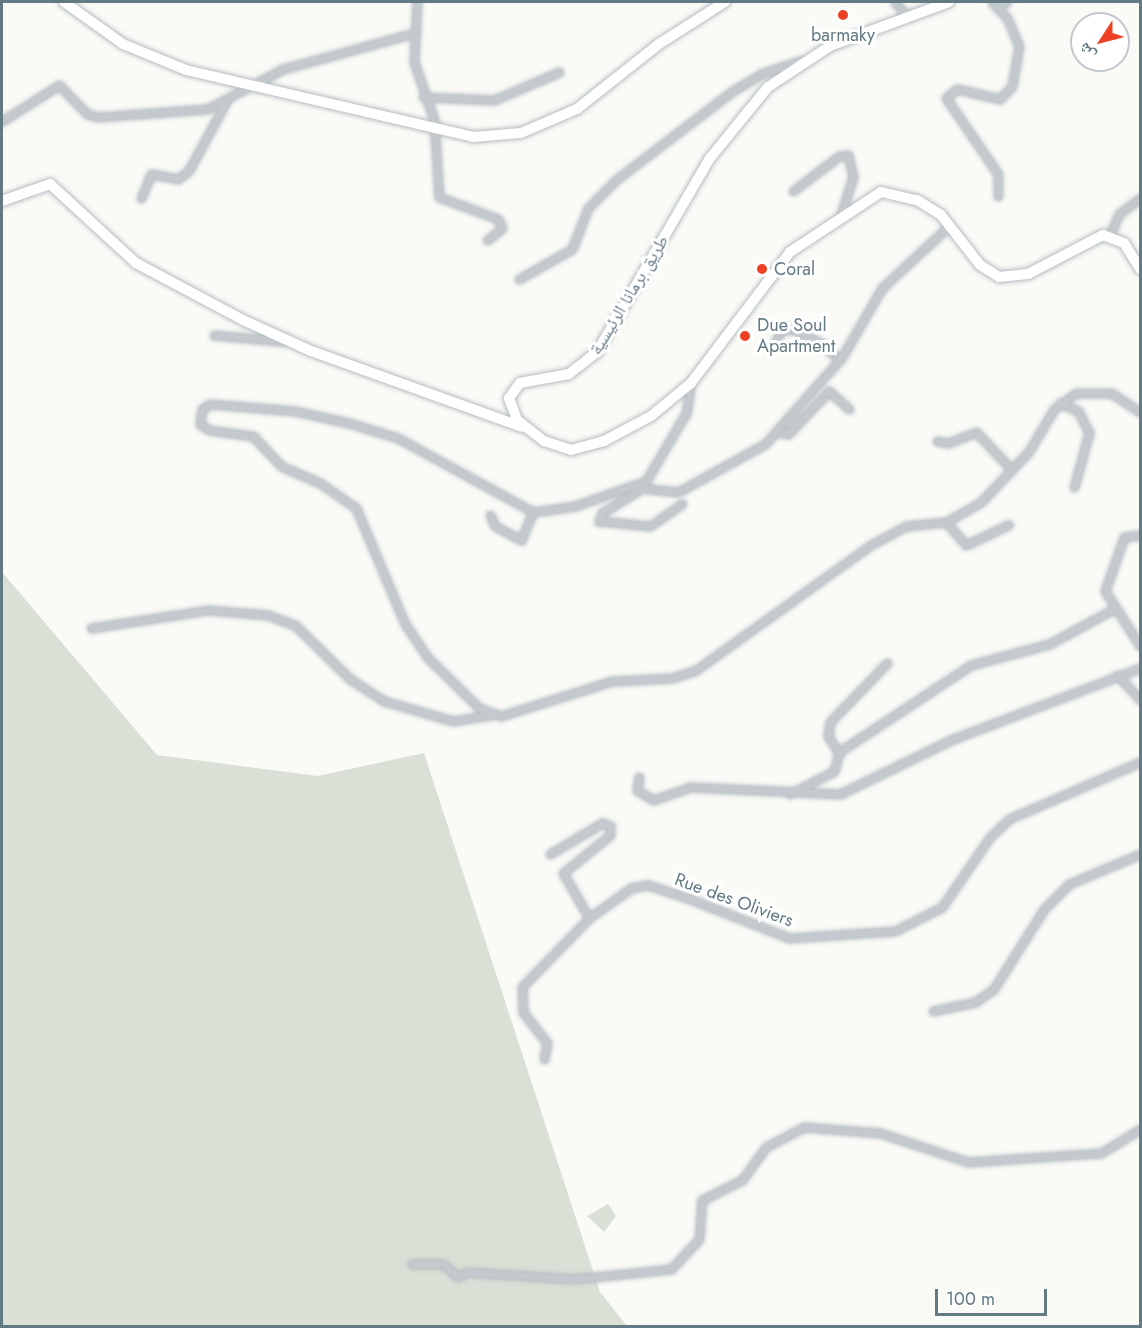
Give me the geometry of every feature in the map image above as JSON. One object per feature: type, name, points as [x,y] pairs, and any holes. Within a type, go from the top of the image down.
[{"type":"main road","points":[[64,2],[141,54],[255,88],[436,131],[494,137],[538,128],[577,109],[659,44],[725,2]]},
{"type":"main road","name":"طريق برمانا الرئيسية","points":[[522,427],[511,409],[511,392],[525,380],[566,375],[590,361],[722,140],[768,87],[805,60],[907,16],[949,2]]},
{"type":"main road","points":[[2,201],[50,184],[104,239],[142,267],[291,342],[522,427],[566,449],[586,447],[641,423],[691,382],[783,260],[841,214],[890,193],[917,200],[950,225],[980,266],[1007,279],[1110,235],[1124,243],[1140,270]]},
{"type":"street","points":[[417,2],[414,62],[423,97],[436,131],[439,197],[498,219],[502,228],[487,240]]},
{"type":"street","points":[[895,2],[907,16]]},
{"type":"street","points":[[998,196],[998,174],[946,97],[957,89],[1000,99],[1012,86],[1019,46],[994,3],[1006,2]]},
{"type":"street","points":[[2,121],[59,85],[85,112],[98,117],[201,110],[255,88],[283,69],[415,33]]},
{"type":"street","points":[[519,279],[572,249],[600,193],[724,96],[763,73],[805,60]]},
{"type":"street","points":[[423,97],[494,100],[559,72]]},
{"type":"street","points":[[141,198],[151,174],[178,179],[189,170],[227,100]]},
{"type":"street","points":[[793,191],[838,156],[848,155],[853,177],[841,214]]},
{"type":"street","points":[[1110,235],[1119,214],[1140,198]]},
{"type":"street","points":[[492,715],[428,658],[405,624],[356,508],[320,483],[280,466],[260,440],[206,429],[200,416],[210,404],[295,411],[349,423],[398,438],[533,512],[636,489],[669,494],[695,485],[777,432],[839,360],[882,288],[950,225]]},
{"type":"street","points":[[776,340],[782,330],[792,329],[825,346],[839,360]]},
{"type":"street","points":[[214,335],[291,342]]},
{"type":"street","points":[[682,504],[650,526],[599,521],[602,513],[650,477],[691,401],[691,382]]},
{"type":"street","points":[[91,628],[208,610],[268,615],[296,626],[350,680],[384,701],[453,721],[521,712],[612,681],[692,672],[869,546],[906,526],[946,522],[981,502],[1012,470],[1060,403],[1083,391],[1101,390],[1140,412]]},
{"type":"street","points":[[777,432],[788,434],[829,391],[849,409]]},
{"type":"street","points":[[1060,403],[1078,411],[1089,434],[1074,487]]},
{"type":"street","points":[[937,441],[948,443],[976,432],[1012,470]]},
{"type":"street","points":[[490,515],[495,526],[521,540],[533,512]]},
{"type":"street","points":[[946,522],[966,545],[1008,525]]},
{"type":"street","points":[[1140,535],[1124,537],[1110,568],[1105,591],[1112,610],[1140,646]]},
{"type":"street","points":[[790,794],[834,771],[839,752],[971,665],[1049,644],[1112,610]]},
{"type":"street","points":[[839,752],[828,737],[830,722],[887,663]]},
{"type":"street","points":[[639,777],[637,790],[649,799],[690,787],[747,786],[790,794],[847,792],[952,739],[1042,709],[1117,675],[1140,668]]},
{"type":"street","points":[[1129,671],[1129,686]]},
{"type":"street","points":[[1117,675],[1140,700]]},
{"type":"street","name":"Rue des Oliviers","points":[[544,1059],[547,1043],[523,1012],[522,987],[589,918],[641,885],[789,938],[905,928],[950,899],[990,837],[1009,819],[1140,762]]},
{"type":"street","points":[[550,854],[602,824],[610,826],[610,835],[562,873],[589,918]]},
{"type":"street","points":[[933,1011],[975,1002],[993,990],[1044,909],[1069,884],[1140,854]]},
{"type":"street","points":[[412,1264],[443,1264],[458,1277],[467,1272],[585,1279],[665,1271],[699,1239],[702,1200],[742,1180],[766,1147],[804,1127],[880,1133],[968,1162],[1101,1153],[1140,1129]]},
{"type":"shaded area","points":[[2,572],[157,755],[318,776],[424,753],[600,1292],[627,1326],[2,1326]]},
{"type":"shaded area","points":[[608,1204],[616,1216],[604,1232],[587,1216]]},
{"type":"place","name":"barmaky","points":[[843,15]]},
{"type":"place","name":"Coral","points":[[762,269]]},
{"type":"place","name":"Due Soul Apartment","points":[[745,336]]}]
